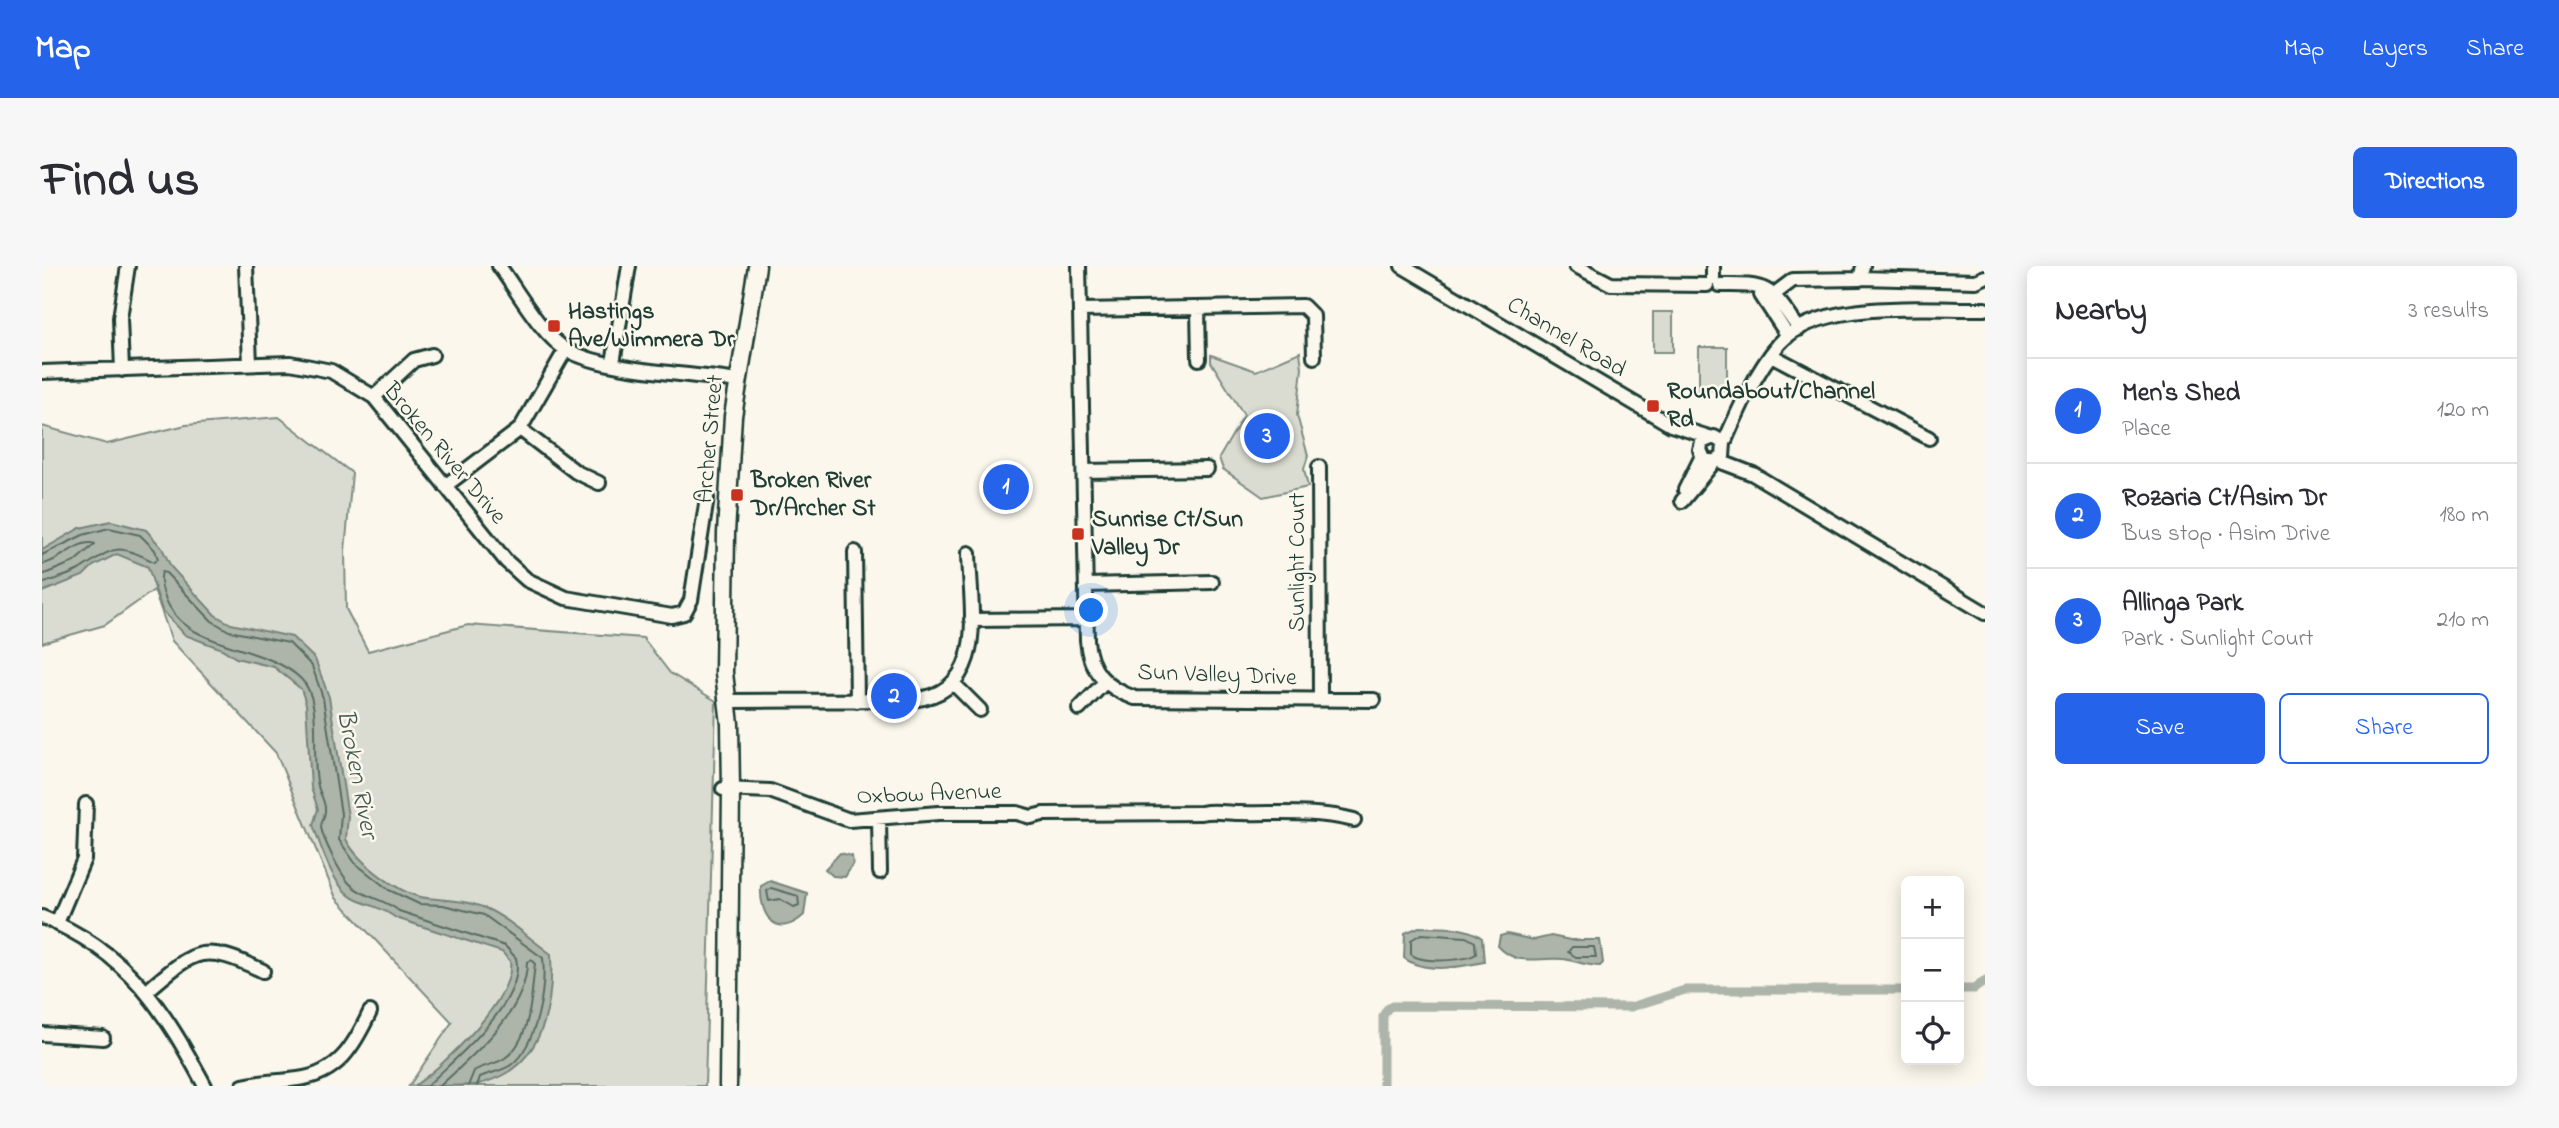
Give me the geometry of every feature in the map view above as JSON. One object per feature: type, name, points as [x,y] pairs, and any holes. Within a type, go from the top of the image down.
[{"type":"main road","name":"Archer Street","points":[[728,1086],[727,703],[730,673],[727,629],[727,444],[748,266]]},
{"type":"main road","name":"Archer Street","points":[[743,321],[757,266]]},
{"type":"street","points":[[122,370],[120,318],[128,266]]},
{"type":"street","points":[[246,266],[250,364]]},
{"type":"street","points":[[499,266],[549,334],[566,349],[613,363],[733,380]]},
{"type":"street","points":[[613,363],[629,266]]},
{"type":"street","name":"Sun Valley Drive","points":[[1079,266],[1086,619],[1088,649],[1104,683],[1116,691],[1145,699],[1374,700]]},
{"type":"street","name":"Channel Road","points":[[1402,266],[1671,425],[1709,458],[1753,474],[1985,613]]},
{"type":"street","points":[[1576,266],[1611,284],[1713,278],[1753,285],[1770,298],[1793,333]]},
{"type":"street","points":[[1924,266],[1924,281]]},
{"type":"street","points":[[1770,298],[1793,280],[1862,272],[1924,281],[1976,281],[1985,277]]},
{"type":"street","points":[[1198,308],[1199,359]]},
{"type":"street","points":[[1080,310],[1306,308],[1314,321],[1314,357]]},
{"type":"street","points":[[1718,441],[1700,446],[1709,458],[1771,355],[1793,333],[1839,312],[1985,309]]},
{"type":"street","points":[[445,485],[520,429],[566,349]]},
{"type":"street","points":[[374,397],[414,360],[432,355]]},
{"type":"street","points":[[1771,355],[1929,438]]},
{"type":"street","name":"Broken River Drive","points":[[42,372],[290,363],[317,367],[344,377],[374,397],[515,571],[540,587],[573,599],[669,616],[681,615],[690,606],[702,540]]},
{"type":"street","name":"Channel Road","points":[[1671,425],[1718,441],[1753,474]]},
{"type":"street","points":[[520,429],[576,472],[599,483]]},
{"type":"street","name":"Sunlight Court","points":[[1319,467],[1320,699]]},
{"type":"street","points":[[1084,471],[1207,469]]},
{"type":"street","points":[[707,498],[702,540],[726,537]]},
{"type":"street","points":[[855,552],[857,701]]},
{"type":"street","points":[[727,703],[929,698],[954,684],[967,663],[971,643],[969,553]]},
{"type":"street","points":[[1086,585],[1212,582]]},
{"type":"street","points":[[971,620],[1086,619]]},
{"type":"street","points":[[1079,709],[1104,683]]},
{"type":"street","points":[[954,684],[980,710]]},
{"type":"street","name":"Oxbow Avenue","points":[[727,789],[770,791],[849,820],[879,820],[939,813],[1017,813],[1031,809],[1043,814],[1201,813],[1216,810],[1233,813],[1330,814],[1354,820]]},
{"type":"street","points":[[57,923],[84,859],[86,804]]},
{"type":"street","points":[[879,820],[880,872]]},
{"type":"street","points":[[42,917],[102,948],[147,991],[166,1015],[205,1086]]},
{"type":"street","points":[[147,991],[185,958],[202,953],[223,953],[263,971]]},
{"type":"street","points":[[243,1086],[298,1079],[326,1070],[348,1054],[370,1012]]},
{"type":"street","points":[[42,1034],[103,1038]]},
{"type":"shaded area","points":[[1653,312],[1673,312],[1673,352],[1653,352]]},
{"type":"shaded area","points":[[1699,347],[1727,347],[1727,390],[1699,390]]},
{"type":"shaded area","points":[[1300,352],[1302,368],[1297,415],[1308,456],[1304,469],[1308,487],[1263,497],[1223,469],[1219,458],[1244,415],[1211,362],[1211,355],[1256,371]]},
{"type":"shaded area","points":[[279,417],[352,473],[345,551],[346,609],[368,651],[468,625],[643,638],[670,673],[716,701],[705,1086],[409,1086],[452,1022],[336,898],[276,753],[172,641],[154,590],[105,625],[42,643],[42,426],[107,444],[186,425]]},
{"type":"water","points":[[111,521],[146,530],[162,548],[171,567],[215,615],[231,624],[292,637],[315,659],[329,697],[348,816],[346,839],[360,858],[393,885],[417,896],[471,903],[494,912],[551,954],[545,1019],[528,1054],[514,1068],[496,1078],[474,1085],[414,1086],[442,1064],[490,1012],[509,976],[510,961],[502,952],[396,918],[382,909],[357,900],[341,887],[329,867],[313,825],[318,809],[311,788],[306,704],[301,689],[274,667],[236,658],[222,649],[185,635],[162,610],[148,567],[117,554],[93,566],[83,576],[42,592],[42,550],[80,528]]},
{"type":"water","points":[[840,853],[852,856],[853,864],[845,877],[833,876],[825,869]]},
{"type":"water","points":[[770,881],[807,893],[804,915],[786,925],[778,925],[772,921],[763,907],[761,897],[761,886]]},
{"type":"water","points":[[1419,927],[1452,928],[1475,934],[1482,938],[1484,962],[1442,968],[1412,963],[1404,958],[1405,933]]},
{"type":"water","points":[[1507,934],[1534,940],[1551,936],[1570,940],[1600,940],[1603,963],[1595,966],[1562,959],[1528,960],[1512,957],[1498,946],[1500,936]]},
{"type":"waterway","points":[[1964,989],[1974,989],[1985,981]]},
{"type":"waterway","points":[[1383,1086],[1383,1016],[1392,1006],[1631,1007],[1685,990],[1901,990]]},
{"type":"place","name":"Hastings Ave/Wimmera Dr","points":[[554,326]]},
{"type":"place","name":"Roundabout/Channel Rd","points":[[1653,406]]},
{"type":"place","name":"Allinga Park","points":[[1267,436]]},
{"type":"place","name":"Men's Shed","points":[[1006,487]]},
{"type":"place","name":"Broken River Dr/Archer St","points":[[737,495]]},
{"type":"place","name":"Sunrise Ct/Sun Valley Dr","points":[[1078,534]]},
{"type":"place","name":"Rozaria Ct/Asim Dr","points":[[894,696]]},
{"type":"water label","name":"Broken River","points":[[356,774]]}]
